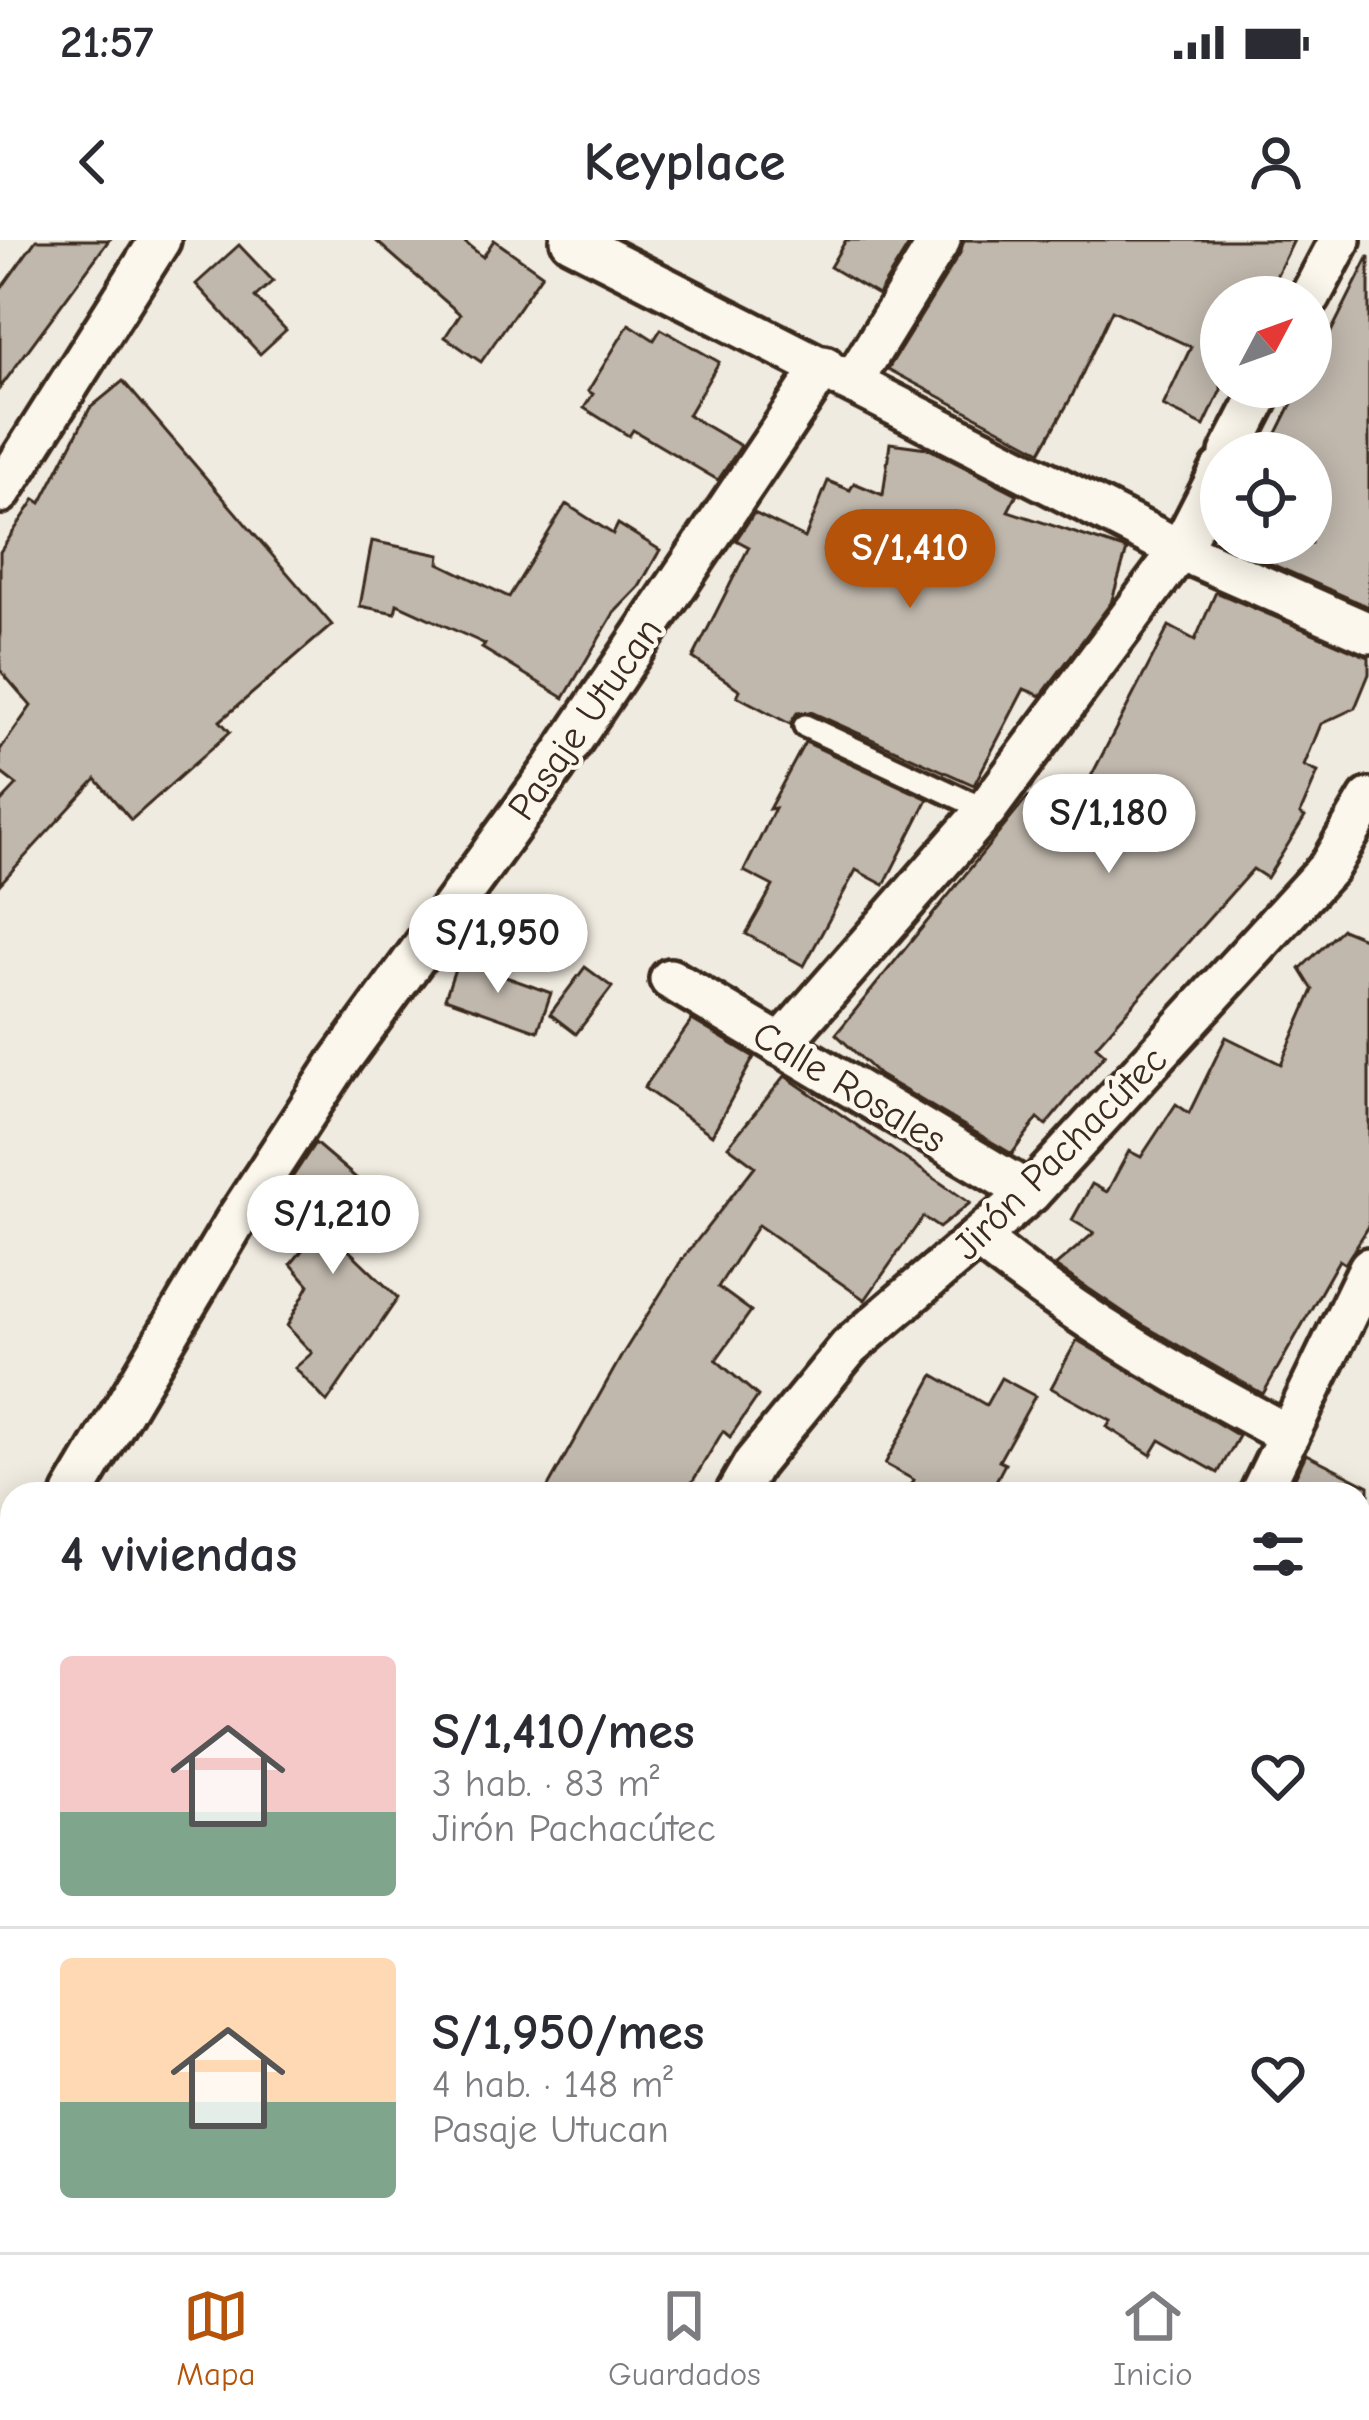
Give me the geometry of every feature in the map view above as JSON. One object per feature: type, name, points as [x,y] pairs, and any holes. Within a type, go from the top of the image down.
[{"type":"street","points":[[0,494],[160,240]]},
{"type":"street","points":[[571,240],[1180,550],[1369,633]]},
{"type":"street","name":"Pasaje Utucan","points":[[80,1482],[236,1220],[325,1084],[838,373],[940,240]]},
{"type":"street","points":[[1321,276],[1340,240]]},
{"type":"street","points":[[780,1045],[986,810],[1180,550],[1200,511]]},
{"type":"street","name":"Jirón Pachacútec","points":[[743,1482],[849,1347],[1030,1192],[1329,867],[1369,799]]},
{"type":"street","name":"Calle Rosales","points":[[670,979],[1030,1192]]},
{"type":"street","points":[[978,1238],[1034,1283],[1185,1381],[1289,1435]]},
{"type":"street","points":[[1266,1482],[1369,1268]]},
{"type":"lane","points":[[805,725],[986,810]]},
{"type":"building","points":[[36,240],[109,240],[0,388],[0,290]]},
{"type":"building","points":[[375,240],[462,240],[483,257],[494,240],[542,274],[481,362],[445,337],[460,314]]},
{"type":"building","points":[[846,240],[912,240],[878,295],[830,267]]},
{"type":"building","points":[[964,240],[1294,240],[1276,276],[1200,276],[1200,408],[1212,408],[1204,426],[1163,406],[1191,347],[1112,310],[1041,451],[888,369]]},
{"type":"building","points":[[239,245],[273,281],[255,297],[286,330],[260,354],[196,284]]},
{"type":"building","points":[[1369,256],[1369,607],[1271,564],[1332,564],[1332,432],[1278,432],[1290,408],[1332,408],[1332,330]]},
{"type":"building","points":[[629,324],[654,340],[661,329],[719,362],[688,415],[741,446],[718,480],[633,430],[629,436],[584,408],[593,394],[588,391]]},
{"type":"building","points":[[123,381],[332,625],[220,721],[230,732],[131,820],[96,779],[0,884],[0,803],[17,785],[0,772],[0,750],[31,706],[0,670],[0,552],[35,499],[41,503],[90,408]]},
{"type":"building","points":[[890,443],[927,448],[1017,494],[1008,511],[1127,550],[1111,603],[1041,696],[1024,689],[974,785],[811,712],[797,713],[790,724],[737,696],[740,690],[693,658],[749,547],[736,540],[754,513],[805,538],[828,481],[850,490],[854,483],[883,495]]},
{"type":"building","points":[[566,504],[613,534],[618,524],[660,550],[639,587],[614,613],[564,698],[482,648],[485,644],[397,604],[395,613],[360,606],[372,541],[440,555],[439,563],[509,597]]},
{"type":"building","points":[[1216,592],[1369,657],[1369,674],[1355,708],[1321,724],[1304,766],[1318,772],[1300,814],[1305,817],[1267,878],[1253,869],[1096,1046],[1105,1054],[1046,1125],[1038,1118],[1012,1154],[879,1075],[836,1034],[1028,797],[1071,815],[1169,626],[1195,640]]},
{"type":"building","points":[[805,742],[928,799],[884,885],[856,870],[804,966],[746,934],[773,886],[744,871],[775,808],[769,809]]},
{"type":"building","points":[[1342,929],[1369,940],[1369,1226],[1345,1264],[1339,1260],[1263,1394],[1141,1324],[1055,1266],[1094,1233],[1072,1220],[1092,1184],[1107,1192],[1129,1151],[1141,1157],[1176,1104],[1189,1113],[1226,1037],[1281,1064],[1313,990],[1300,969]]},
{"type":"building","points":[[458,960],[551,993],[538,1031],[445,998]]},
{"type":"building","points":[[585,967],[612,987],[576,1034],[550,1014]]},
{"type":"building","points":[[692,1020],[754,1057],[712,1135],[644,1088]]},
{"type":"building","points":[[785,1076],[970,1203],[939,1228],[923,1217],[865,1300],[758,1225],[718,1287],[751,1311],[716,1360],[758,1396],[730,1437],[723,1431],[692,1482],[551,1482],[681,1261],[755,1166],[728,1146]]},
{"type":"building","points":[[315,1143],[369,1189],[332,1234],[398,1298],[327,1402],[295,1368],[312,1353],[287,1326],[309,1285],[291,1264],[322,1226],[282,1193]]},
{"type":"building","points":[[1077,1340],[1239,1436],[1218,1473],[1160,1440],[1151,1455],[1107,1427],[1111,1421],[1051,1388]]},
{"type":"building","points":[[934,1375],[986,1405],[1001,1378],[1035,1396],[999,1461],[1005,1464],[995,1482],[913,1482],[885,1464]]},
{"type":"building","points":[[1306,1454],[1361,1482],[1293,1482]]}]
